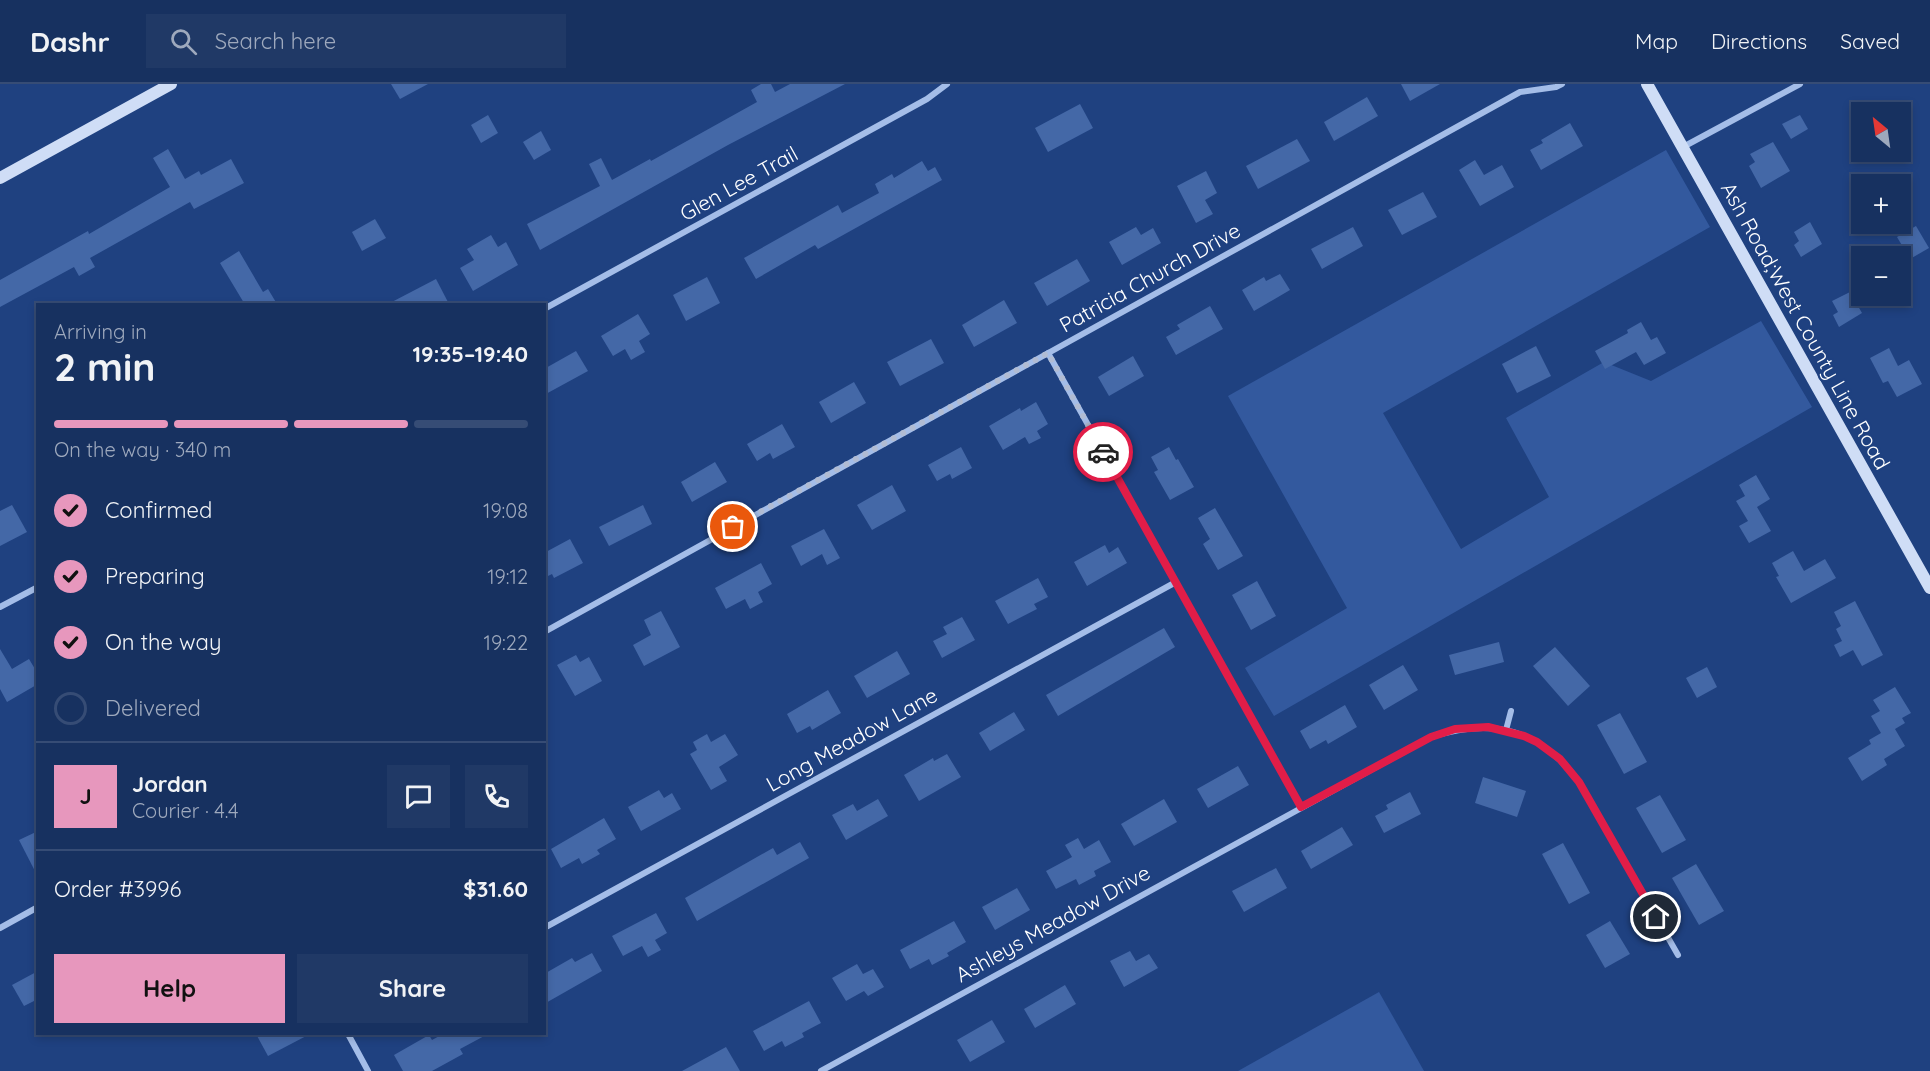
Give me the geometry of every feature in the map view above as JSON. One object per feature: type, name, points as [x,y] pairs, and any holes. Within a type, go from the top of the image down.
[{"type":"main road","points":[[0,178],[171,84]]},
{"type":"main road","name":"Ash Road;West County Line Road","points":[[1647,84],[1930,588]]},
{"type":"street","name":"Glen Lee Trail","points":[[546,308],[927,99],[947,84]]},
{"type":"street","name":"Patricia Church Drive","points":[[546,631],[1520,92],[1527,84]]},
{"type":"street","name":"Patricia Church Drive","points":[[1520,92],[1556,87],[1562,84]]},
{"type":"street","points":[[1683,148],[1800,84]]},
{"type":"street","points":[[1048,353],[1301,807]]},
{"type":"street","name":"Long Meadow Lane","points":[[546,927],[1176,582]]},
{"type":"street","points":[[0,607],[36,587]]},
{"type":"street","points":[[1506,730],[1511,711]]},
{"type":"street","name":"Ashleys Meadow Drive","points":[[821,1071],[1431,737],[1466,727],[1506,730],[1537,742],[1569,768],[1678,955]]},
{"type":"street","points":[[0,928],[36,909]]},
{"type":"street","points":[[350,1035],[368,1071]]},
{"type":"shaded area","points":[[1666,150],[1710,227],[1383,413],[1461,549],[1549,497],[1506,418],[1604,362],[1651,381],[1761,321],[1812,407],[1274,716],[1245,668],[1347,608],[1228,396]]},
{"type":"shaded area","points":[[1379,992],[1424,1071],[1238,1071]]},
{"type":"building","points":[[391,84],[428,84],[400,99]]},
{"type":"building","points":[[761,84],[771,84],[775,92],[790,84],[845,84],[728,145],[540,250],[527,224],[600,186],[589,164],[601,158],[612,180],[757,102],[751,90]]},
{"type":"building","points":[[1401,84],[1440,84],[1410,101]]},
{"type":"building","points":[[1367,97],[1378,116],[1334,141],[1324,122]]},
{"type":"building","points":[[1080,104],[1093,128],[1048,152],[1035,128]]},
{"type":"building","points":[[488,115],[498,133],[481,143],[471,125]]},
{"type":"building","points":[[1800,115],[1808,129],[1791,139],[1782,124]]},
{"type":"building","points":[[1570,123],[1583,146],[1541,170],[1530,150],[1543,143],[1541,140]]},
{"type":"building","points":[[541,131],[551,150],[534,160],[523,142]]},
{"type":"building","points":[[1297,139],[1310,161],[1258,189],[1246,166]]},
{"type":"building","points":[[1773,142],[1790,171],[1761,188],[1749,166],[1755,162],[1750,154]]},
{"type":"building","points":[[168,149],[185,179],[199,171],[201,175],[231,159],[244,183],[194,209],[190,202],[90,258],[95,267],[79,276],[74,267],[0,307],[0,280],[88,231],[89,234],[170,187],[153,158]]},
{"type":"building","points":[[1475,160],[1484,175],[1502,165],[1514,187],[1480,206],[1459,170]]},
{"type":"building","points":[[922,161],[928,171],[935,167],[942,180],[818,249],[815,245],[756,279],[744,258],[838,205],[842,213],[879,193],[875,184],[892,174],[894,178]]},
{"type":"building","points":[[1206,171],[1217,193],[1205,200],[1213,214],[1196,223],[1177,186]]},
{"type":"building","points":[[1423,192],[1437,217],[1402,235],[1388,210]]},
{"type":"building","points":[[375,219],[386,238],[362,251],[352,232]]},
{"type":"building","points":[[1810,222],[1822,244],[1801,257],[1794,245],[1799,241],[1794,232]]},
{"type":"building","points":[[1916,226],[1929,248],[1911,258],[1911,246],[1902,246],[1897,237],[1902,234],[1911,234],[1911,229]]},
{"type":"building","points":[[1136,227],[1141,235],[1153,228],[1161,243],[1122,265],[1109,242]]},
{"type":"building","points":[[1353,227],[1363,246],[1322,269],[1311,249]]},
{"type":"building","points":[[491,235],[498,247],[506,242],[518,265],[473,291],[460,268],[474,260],[467,249]]},
{"type":"building","points":[[239,251],[263,292],[268,289],[276,303],[244,303],[220,263]]},
{"type":"building","points":[[1077,259],[1090,281],[1047,306],[1034,283]]},
{"type":"building","points":[[1280,274],[1290,290],[1254,311],[1242,290],[1264,277],[1266,281]]},
{"type":"building","points":[[707,277],[720,303],[686,321],[673,295]]},
{"type":"building","points":[[436,279],[448,303],[390,303]]},
{"type":"building","points":[[1850,292],[1851,306],[1858,306],[1862,313],[1839,327],[1833,315],[1838,312],[1832,301]]},
{"type":"building","points":[[1004,300],[1017,323],[974,347],[962,325]]},
{"type":"building","points":[[1210,306],[1223,329],[1176,355],[1166,337],[1180,329],[1177,325]]},
{"type":"building","points":[[638,314],[650,334],[639,341],[645,352],[631,360],[625,349],[613,356],[601,336]]},
{"type":"building","points":[[1641,322],[1651,340],[1657,337],[1666,353],[1644,365],[1636,352],[1605,369],[1595,351],[1628,333],[1627,330]]},
{"type":"building","points":[[931,339],[944,363],[900,386],[887,362]]},
{"type":"building","points":[[1536,346],[1551,376],[1517,393],[1502,364]]},
{"type":"building","points":[[1889,348],[1898,366],[1909,360],[1922,384],[1897,397],[1888,381],[1883,383],[1870,358]]},
{"type":"building","points":[[576,351],[588,371],[546,394],[546,368]]},
{"type":"building","points":[[1133,356],[1144,376],[1109,396],[1098,377]]},
{"type":"building","points":[[854,382],[866,403],[831,423],[819,402]]},
{"type":"building","points":[[1036,402],[1048,424],[1037,431],[1041,438],[1029,444],[1025,437],[1003,450],[989,426],[1020,408],[1021,411]]},
{"type":"building","points":[[782,424],[795,447],[773,459],[770,453],[757,461],[747,444]]},
{"type":"building","points":[[961,447],[972,468],[952,479],[950,474],[937,481],[928,465]]},
{"type":"building","points":[[1169,447],[1194,487],[1170,500],[1154,472],[1158,470],[1151,457]]},
{"type":"building","points":[[715,462],[727,482],[692,502],[681,482]]},
{"type":"building","points":[[1756,475],[1770,499],[1757,507],[1771,531],[1749,543],[1739,526],[1748,521],[1736,501],[1745,496],[1739,485]]},
{"type":"building","points":[[892,485],[906,511],[872,530],[857,505]]},
{"type":"building","points":[[12,505],[27,532],[0,546],[0,511]]},
{"type":"building","points":[[643,505],[652,524],[609,546],[599,527]]},
{"type":"building","points":[[1215,508],[1243,556],[1218,570],[1203,544],[1210,539],[1198,518]]},
{"type":"building","points":[[824,529],[840,558],[827,565],[822,554],[801,566],[791,546]]},
{"type":"building","points":[[570,539],[583,563],[554,578],[552,574],[546,577],[546,552]]},
{"type":"building","points":[[1105,545],[1109,553],[1118,547],[1127,563],[1087,586],[1074,562]]},
{"type":"building","points":[[1793,551],[1804,571],[1825,559],[1836,578],[1791,603],[1776,577],[1779,576],[1772,563]]},
{"type":"building","points":[[761,563],[772,584],[758,592],[763,602],[750,609],[745,599],[726,609],[715,588]]},
{"type":"building","points":[[1038,578],[1048,597],[1034,604],[1037,609],[1008,624],[995,601]]},
{"type":"building","points":[[1257,581],[1276,616],[1251,630],[1232,595]]},
{"type":"building","points":[[1855,601],[1883,655],[1862,666],[1853,650],[1840,657],[1834,645],[1842,641],[1836,629],[1841,626],[1834,612]]},
{"type":"building","points":[[661,611],[680,647],[644,666],[633,645],[651,635],[644,620]]},
{"type":"building","points":[[962,617],[975,640],[942,658],[933,641],[947,634],[943,627]]},
{"type":"building","points":[[1164,628],[1175,647],[1058,716],[1046,695]]},
{"type":"building","points":[[1499,642],[1504,662],[1455,675],[1449,655]]},
{"type":"building","points":[[1555,647],[1590,686],[1568,706],[1533,666]]},
{"type":"building","points":[[0,649],[12,669],[29,659],[36,671],[36,685],[7,702],[0,689]]},
{"type":"building","points":[[897,651],[910,674],[867,698],[854,676]]},
{"type":"building","points":[[576,655],[580,662],[589,657],[602,681],[575,696],[557,665]]},
{"type":"building","points":[[1403,665],[1418,690],[1384,710],[1369,685]]},
{"type":"building","points":[[1707,667],[1717,687],[1697,698],[1686,678]]},
{"type":"building","points":[[1895,687],[1911,713],[1902,718],[1905,723],[1895,729],[1905,746],[1884,759],[1887,765],[1862,781],[1848,758],[1871,744],[1869,740],[1881,733],[1871,716],[1880,711],[1873,700]]},
{"type":"building","points":[[828,690],[841,713],[812,730],[810,726],[797,733],[787,714]]},
{"type":"building","points":[[1345,705],[1357,727],[1328,744],[1326,740],[1310,749],[1300,731]]},
{"type":"building","points":[[1014,712],[1025,730],[990,751],[979,733]]},
{"type":"building","points":[[1620,713],[1647,762],[1624,774],[1597,725]]},
{"type":"building","points":[[707,734],[711,742],[725,734],[738,755],[719,767],[727,781],[711,790],[690,754],[697,750],[693,742]]},
{"type":"building","points":[[947,754],[961,777],[919,801],[904,775],[933,758],[934,761]]},
{"type":"building","points":[[1238,766],[1249,785],[1208,808],[1197,789]]},
{"type":"building","points":[[1483,777],[1526,791],[1517,817],[1475,803]]},
{"type":"building","points":[[659,790],[664,798],[672,793],[681,809],[641,831],[628,807]]},
{"type":"building","points":[[1410,792],[1421,814],[1384,833],[1375,816],[1388,809],[1386,805]]},
{"type":"building","points":[[1660,795],[1686,840],[1662,853],[1636,808]]},
{"type":"building","points":[[878,799],[888,816],[846,840],[832,815],[853,804],[857,811]]},
{"type":"building","points":[[1164,799],[1177,822],[1134,846],[1121,824]]},
{"type":"building","points":[[604,818],[616,839],[597,850],[600,854],[582,864],[579,858],[561,868],[551,849]]},
{"type":"building","points":[[1342,827],[1353,845],[1311,869],[1301,851]]},
{"type":"building","points":[[36,832],[36,873],[19,840]]},
{"type":"building","points":[[1078,838],[1084,849],[1099,840],[1111,862],[1094,871],[1096,876],[1079,885],[1076,879],[1056,889],[1046,871],[1072,857],[1065,845]]},
{"type":"building","points":[[800,842],[809,858],[697,921],[685,898],[773,848],[777,855]]},
{"type":"building","points":[[1563,843],[1590,893],[1569,904],[1542,854]]},
{"type":"building","points":[[1696,864],[1724,911],[1699,925],[1672,878]]},
{"type":"building","points":[[1276,868],[1287,888],[1244,912],[1232,891]]},
{"type":"building","points":[[1017,888],[1030,910],[995,930],[982,907]]},
{"type":"building","points":[[656,913],[667,933],[655,940],[661,950],[648,957],[642,946],[623,956],[612,936]]},
{"type":"building","points":[[954,921],[966,942],[947,953],[949,956],[932,965],[929,959],[910,969],[900,950]]},
{"type":"building","points":[[1610,921],[1630,954],[1605,968],[1586,935]]},
{"type":"building","points":[[1130,951],[1136,961],[1149,954],[1158,968],[1124,987],[1110,961]]},
{"type":"building","points":[[592,953],[602,971],[546,1003],[546,973],[572,958],[575,962]]},
{"type":"building","points":[[857,964],[863,974],[873,969],[884,987],[868,996],[864,991],[846,1001],[832,978]]},
{"type":"building","points":[[36,972],[36,1000],[24,1006],[12,985]]},
{"type":"building","points":[[1065,985],[1076,1004],[1035,1028],[1024,1009]]},
{"type":"building","points":[[809,1001],[821,1023],[802,1033],[804,1037],[785,1047],[782,1041],[764,1051],[753,1031]]},
{"type":"building","points":[[992,1020],[1005,1042],[970,1062],[957,1040]]},
{"type":"building","points":[[257,1035],[308,1035],[268,1056]]},
{"type":"building","points":[[429,1035],[432,1040],[441,1035],[486,1035],[460,1049],[463,1054],[432,1071],[403,1071],[394,1055]]},
{"type":"building","points":[[726,1047],[740,1071],[682,1071]]},
{"type":"way so far","points":[[733,527],[1048,353],[1103,452]]},
{"type":"route","points":[[1103,452],[1301,807],[1431,737],[1466,727],[1506,730],[1537,742],[1569,768],[1656,917]]}]
